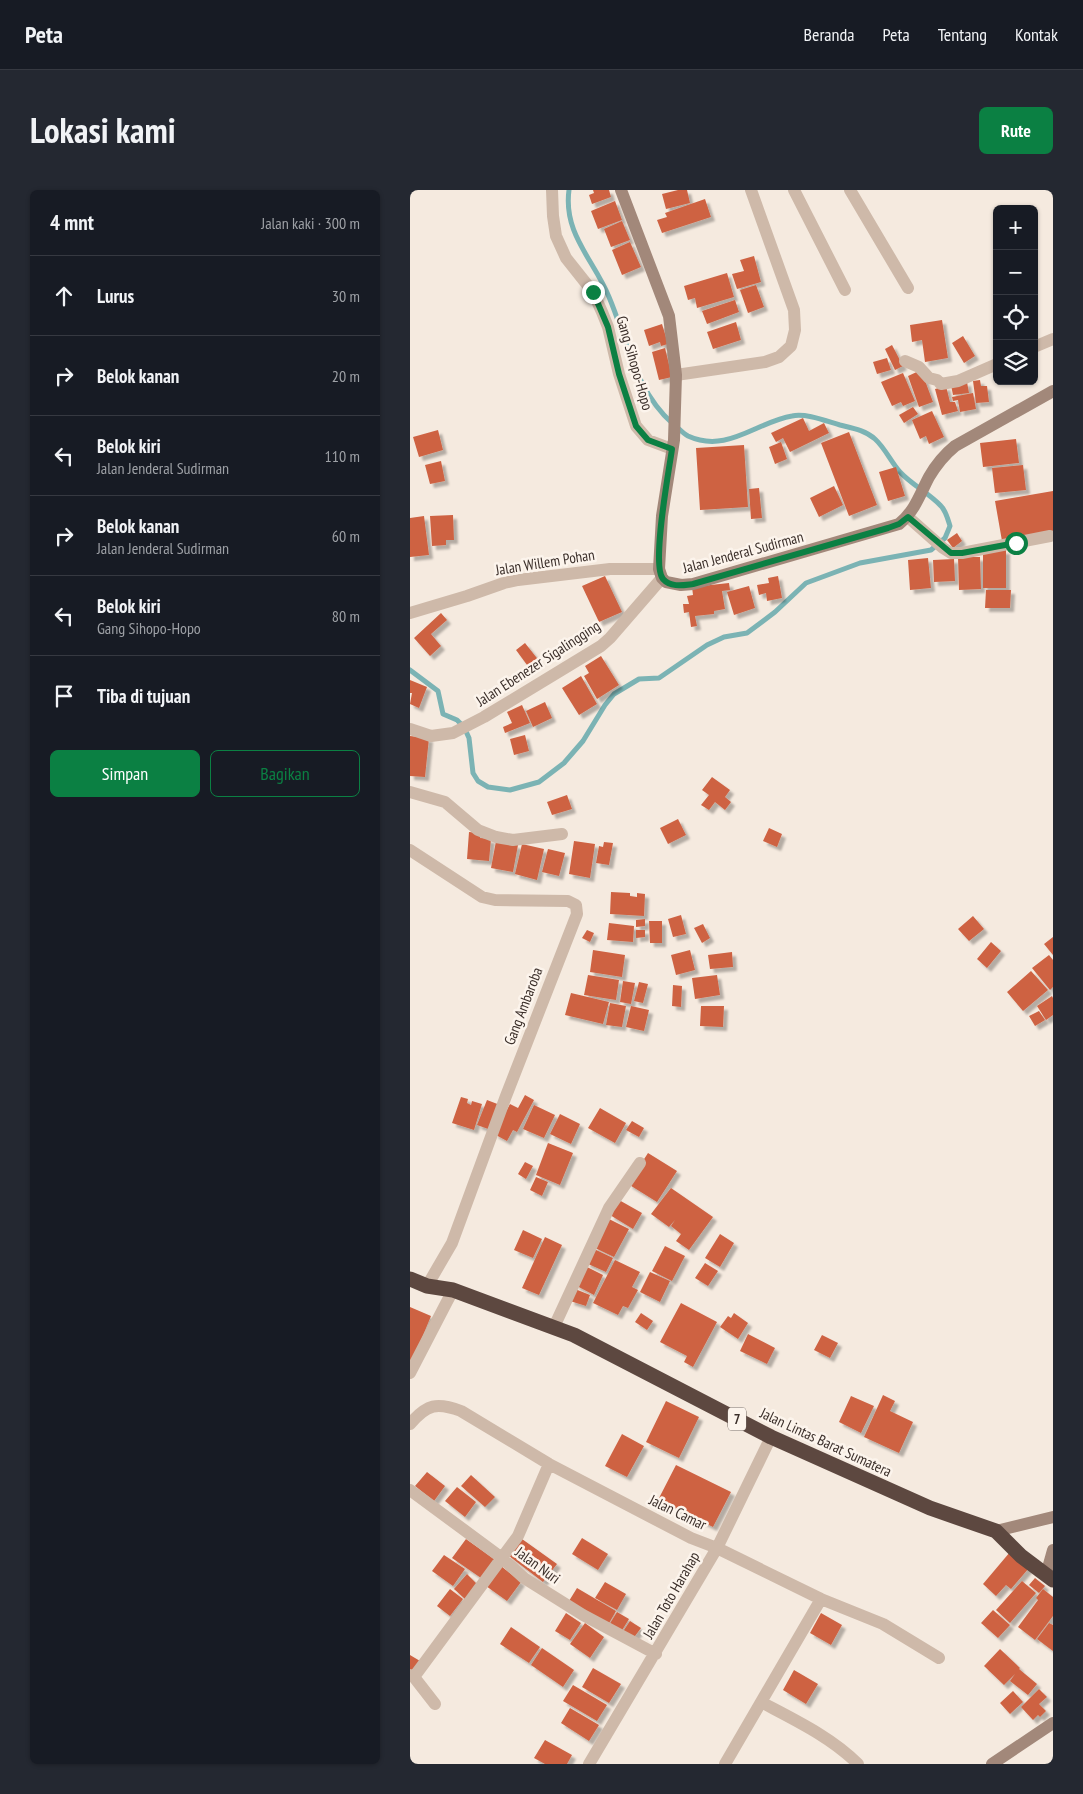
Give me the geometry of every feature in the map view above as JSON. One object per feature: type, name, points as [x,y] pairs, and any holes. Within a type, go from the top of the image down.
[{"type":"highway","name":"Jalan Lintas Barat Sumatera","points":[[410,1279],[427,1286],[453,1290],[574,1335],[771,1437],[930,1508],[996,1531],[1021,1556],[1050,1578]]},
{"type":"main road","name":"Jalan Jenderal Sudirman","points":[[621,190],[669,316],[676,375],[673,444],[662,516],[660,573],[666,582],[674,585],[693,584],[888,528],[899,524],[911,512]]},
{"type":"main road","points":[[911,512],[928,478],[944,456],[955,446],[1053,391]]},
{"type":"main road","points":[[996,1531],[1053,1517]]},
{"type":"main road","points":[[1050,1578],[1053,1550]]},
{"type":"main road","points":[[992,1764],[1053,1723]]},
{"type":"street","name":"Gang Sihopo-Hopo","points":[[552,190],[556,236],[566,258],[593,292],[602,312],[608,327],[626,398],[636,426],[648,440],[673,444]]},
{"type":"street","points":[[676,375],[765,362],[779,357],[791,346],[795,330],[794,310],[751,190]]},
{"type":"street","points":[[794,190],[845,290]]},
{"type":"street","points":[[850,190],[908,288]]},
{"type":"street","points":[[1038,345],[1053,339]]},
{"type":"street","points":[[906,361],[919,367],[929,378],[937,380],[941,384],[958,381],[993,366]]},
{"type":"street","points":[[911,512],[927,534],[951,553],[962,553],[1050,536]]},
{"type":"street","name":"Jalan Willem Pohan","points":[[410,613],[511,581],[610,569],[660,573]]},
{"type":"street","name":"Jalan Ebenezer Sigalingging","points":[[410,729],[431,736],[440,736],[453,732],[475,722],[601,646],[610,638],[660,573]]},
{"type":"street","points":[[410,792],[445,802],[478,830],[496,837],[513,840],[562,834]]},
{"type":"street","name":"Gang Ambaroba","points":[[410,850],[482,896],[495,900],[568,901],[576,904],[578,908],[452,1243],[427,1286]]},
{"type":"street","points":[[554,1327],[609,1208],[640,1163]]},
{"type":"street","points":[[410,1373],[453,1290]]},
{"type":"street","name":"Jalan Camar","points":[[410,1424],[419,1413],[437,1405],[461,1412],[549,1464],[691,1538],[717,1548],[822,1599],[883,1624],[939,1658]]},
{"type":"street","name":"Jalan Toto Harahap","points":[[589,1764],[656,1654],[717,1548],[771,1437]]},
{"type":"street","points":[[435,1704],[412,1676],[518,1536],[549,1464]]},
{"type":"street","name":"Jalan Nuri","points":[[410,1490],[502,1558],[524,1578],[583,1615],[656,1654]]},
{"type":"street","points":[[725,1764],[822,1599]]},
{"type":"street","points":[[761,1702],[820,1734],[844,1750],[858,1764]]},
{"type":"building","points":[[593,190],[609,190],[611,197],[592,204],[589,195],[594,193]]},
{"type":"building","points":[[687,190],[690,203],[666,209],[662,194]]},
{"type":"building","points":[[705,199],[711,217],[662,233],[657,220],[667,217],[665,213]]},
{"type":"building","points":[[615,201],[622,220],[598,229],[591,211]]},
{"type":"building","points":[[622,221],[630,240],[611,247],[604,229]]},
{"type":"building","points":[[630,242],[641,267],[622,275],[612,250]]},
{"type":"building","points":[[754,256],[761,282],[737,289],[732,274],[744,271],[740,260]]},
{"type":"building","points":[[727,273],[734,297],[697,308],[695,298],[688,300],[684,286]]},
{"type":"building","points":[[756,285],[764,307],[748,313],[740,290]]},
{"type":"building","points":[[735,300],[739,312],[707,324],[702,311]]},
{"type":"building","points":[[942,320],[948,358],[925,362],[922,340],[912,342],[910,325]]},
{"type":"building","points":[[736,322],[741,340],[713,349],[707,332]]},
{"type":"building","points":[[662,324],[668,344],[661,346],[660,342],[649,346],[644,330]]},
{"type":"building","points":[[963,336],[975,356],[964,363],[952,343]]},
{"type":"building","points":[[892,345],[903,366],[895,370],[885,349]]},
{"type":"building","points":[[665,348],[672,377],[659,380],[652,352]]},
{"type":"building","points":[[887,358],[891,370],[877,374],[873,362]]},
{"type":"building","points":[[921,370],[933,402],[919,407],[908,376]]},
{"type":"building","points":[[903,373],[915,401],[903,406],[901,402],[892,406],[881,382]]},
{"type":"building","points":[[980,380],[981,386],[987,386],[989,402],[976,403],[973,381]]},
{"type":"building","points":[[967,382],[969,393],[953,395],[951,385]]},
{"type":"building","points":[[946,386],[950,402],[955,402],[958,411],[942,415],[935,389]]},
{"type":"building","points":[[973,393],[976,409],[960,412],[958,400],[953,401],[952,397]]},
{"type":"building","points":[[913,407],[918,414],[904,423],[899,415]]},
{"type":"building","points":[[932,411],[944,437],[929,444],[926,436],[920,439],[912,420]]},
{"type":"building","points":[[803,418],[809,431],[824,423],[829,433],[790,452],[783,438],[776,442],[771,433]]},
{"type":"building","points":[[438,430],[443,450],[419,457],[413,437]]},
{"type":"building","points":[[849,432],[877,505],[849,516],[821,443]]},
{"type":"building","points":[[1016,439],[1019,463],[983,467],[980,443]]},
{"type":"building","points":[[781,442],[787,459],[775,464],[769,447]]},
{"type":"building","points":[[744,445],[748,507],[700,510],[696,448]]},
{"type":"building","points":[[441,461],[445,481],[430,484],[425,465]]},
{"type":"building","points":[[1023,465],[1026,490],[995,493],[992,468]]},
{"type":"building","points":[[896,467],[905,496],[888,501],[879,472]]},
{"type":"building","points":[[834,486],[843,505],[819,517],[810,498]]},
{"type":"building","points":[[759,488],[762,518],[751,519],[749,489]]},
{"type":"building","points":[[1053,491],[1053,532],[1002,541],[995,501]]},
{"type":"building","points":[[453,515],[454,540],[446,540],[446,545],[432,546],[430,516]]},
{"type":"building","points":[[424,516],[429,555],[410,557],[410,518]]},
{"type":"building","points":[[957,533],[962,541],[953,548],[947,540]]},
{"type":"building","points":[[983,550],[1006,550],[1006,588],[983,588]]},
{"type":"building","points":[[958,557],[980,557],[981,589],[959,590]]},
{"type":"building","points":[[928,558],[931,588],[910,590],[908,560]]},
{"type":"building","points":[[954,559],[955,581],[934,582],[933,560]]},
{"type":"building","points":[[605,576],[622,612],[599,622],[582,586]]},
{"type":"building","points":[[778,576],[782,598],[767,601],[766,593],[759,595],[757,585],[769,583],[768,578]]},
{"type":"building","points":[[729,583],[730,590],[722,591],[725,609],[714,611],[714,614],[695,616],[697,626],[691,627],[689,612],[684,613],[683,604],[689,604],[687,596],[693,595],[692,587]]},
{"type":"building","points":[[749,586],[755,608],[734,615],[727,592]]},
{"type":"building","points":[[986,590],[1011,590],[1010,608],[985,608]]},
{"type":"building","points":[[441,613],[447,620],[431,634],[441,646],[430,656],[414,638]]},
{"type":"building","points":[[525,643],[540,662],[530,669],[516,650]]},
{"type":"building","points":[[601,656],[619,685],[597,699],[584,676],[589,673],[585,666]]},
{"type":"building","points":[[581,676],[597,704],[579,715],[562,688]]},
{"type":"building","points":[[410,680],[427,687],[419,708],[410,704],[412,693],[410,693]]},
{"type":"building","points":[[545,702],[552,718],[533,727],[526,711]]},
{"type":"building","points":[[522,705],[530,723],[505,733],[503,727],[512,723],[507,712]]},
{"type":"building","points":[[525,735],[529,751],[514,755],[510,739]]},
{"type":"building","points":[[410,736],[429,738],[425,777],[410,776]]},
{"type":"building","points":[[712,777],[730,790],[725,797],[731,802],[725,810],[715,802],[709,810],[701,805],[709,795],[702,790]]},
{"type":"building","points":[[567,795],[572,809],[552,815],[547,802]]},
{"type":"building","points":[[678,819],[686,835],[668,844],[660,828]]},
{"type":"building","points":[[769,828],[782,834],[777,847],[763,841]]},
{"type":"building","points":[[469,832],[480,833],[480,838],[491,839],[489,861],[467,859]]},
{"type":"building","points":[[496,841],[518,845],[513,872],[491,868]]},
{"type":"building","points":[[574,841],[595,844],[590,878],[569,874]]},
{"type":"building","points":[[604,842],[613,843],[609,865],[596,863],[599,846],[603,847]]},
{"type":"building","points":[[522,844],[544,849],[537,880],[515,874]]},
{"type":"building","points":[[548,849],[565,853],[559,876],[542,872]]},
{"type":"building","points":[[611,892],[630,893],[630,896],[637,897],[637,893],[645,894],[644,916],[610,914]]},
{"type":"building","points":[[681,915],[686,934],[673,937],[668,919]]},
{"type":"building","points":[[973,916],[984,929],[969,941],[958,929]]},
{"type":"building","points":[[645,919],[645,926],[636,927],[636,920]]},
{"type":"building","points":[[649,921],[662,921],[662,943],[650,943]]},
{"type":"building","points":[[609,923],[634,926],[633,942],[607,940]]},
{"type":"building","points":[[703,924],[710,938],[702,943],[694,928]]},
{"type":"building","points":[[587,930],[594,933],[590,942],[582,938]]},
{"type":"building","points":[[636,930],[645,930],[645,937],[636,938]]},
{"type":"building","points":[[1053,937],[1053,955],[1044,944]]},
{"type":"building","points":[[991,942],[1001,951],[987,968],[977,959]]},
{"type":"building","points":[[593,950],[625,955],[622,977],[590,972]]},
{"type":"building","points":[[690,950],[695,970],[676,975],[671,955]]},
{"type":"building","points":[[732,952],[733,967],[710,969],[708,955]]},
{"type":"building","points":[[1049,955],[1053,960],[1053,987],[1050,990],[1032,968]]},
{"type":"building","points":[[1031,971],[1048,990],[1023,1011],[1007,992]]},
{"type":"building","points":[[588,975],[619,980],[616,1000],[584,995]]},
{"type":"building","points":[[717,975],[720,995],[695,999],[692,978]]},
{"type":"building","points":[[623,981],[635,983],[631,1004],[620,1002]]},
{"type":"building","points":[[639,982],[648,984],[643,1003],[634,1001]]},
{"type":"building","points":[[673,985],[682,986],[681,1007],[672,1006]]},
{"type":"building","points":[[571,993],[609,1002],[603,1024],[565,1015]]},
{"type":"building","points":[[1052,996],[1053,1015],[1046,1020],[1037,1006]]},
{"type":"building","points":[[610,1003],[626,1006],[622,1027],[606,1025]]},
{"type":"building","points":[[631,1006],[649,1010],[644,1031],[626,1027]]},
{"type":"building","points":[[701,1006],[724,1006],[723,1027],[700,1026]]},
{"type":"building","points":[[1039,1011],[1045,1020],[1035,1026],[1029,1016]]},
{"type":"building","points":[[525,1095],[534,1100],[517,1132],[513,1130],[507,1141],[494,1134],[510,1104],[518,1108]]},
{"type":"building","points":[[461,1097],[468,1099],[467,1103],[471,1105],[472,1101],[482,1104],[474,1130],[452,1123]]},
{"type":"building","points":[[487,1100],[500,1105],[491,1130],[477,1125]]},
{"type":"building","points":[[534,1105],[555,1115],[544,1138],[523,1129]]},
{"type":"building","points":[[600,1108],[626,1123],[615,1143],[588,1128]]},
{"type":"building","points":[[560,1114],[580,1124],[571,1144],[550,1134]]},
{"type":"building","points":[[632,1121],[644,1128],[639,1137],[626,1130]]},
{"type":"building","points":[[548,1143],[573,1153],[560,1185],[536,1175]]},
{"type":"building","points":[[648,1153],[677,1171],[657,1202],[628,1184]]},
{"type":"building","points":[[525,1162],[533,1166],[526,1179],[518,1174]]},
{"type":"building","points":[[536,1177],[548,1182],[542,1196],[530,1190]]},
{"type":"building","points":[[671,1188],[713,1217],[689,1250],[676,1241],[681,1234],[671,1226],[675,1220],[669,1227],[651,1214]]},
{"type":"building","points":[[619,1200],[642,1213],[633,1229],[610,1215]]},
{"type":"building","points":[[607,1218],[629,1229],[614,1257],[593,1247]]},
{"type":"building","points":[[523,1230],[542,1239],[533,1258],[514,1250]]},
{"type":"building","points":[[720,1234],[734,1243],[720,1267],[705,1258]]},
{"type":"building","points":[[545,1237],[562,1245],[539,1295],[522,1288]]},
{"type":"building","points":[[665,1246],[685,1256],[672,1281],[652,1271]]},
{"type":"building","points":[[592,1248],[613,1258],[606,1272],[586,1263]]},
{"type":"building","points":[[615,1260],[640,1272],[632,1287],[638,1290],[628,1308],[623,1306],[618,1315],[593,1303]]},
{"type":"building","points":[[705,1263],[718,1271],[708,1286],[695,1278]]},
{"type":"building","points":[[585,1266],[603,1275],[594,1295],[575,1285]]},
{"type":"building","points":[[650,1272],[670,1281],[660,1302],[640,1292]]},
{"type":"building","points":[[575,1289],[590,1295],[586,1306],[570,1301]]},
{"type":"building","points":[[681,1303],[717,1322],[693,1367],[684,1362],[687,1356],[660,1342]]},
{"type":"building","points":[[410,1307],[431,1316],[410,1367]]},
{"type":"building","points":[[641,1313],[653,1321],[647,1330],[635,1322]]},
{"type":"building","points":[[734,1313],[748,1323],[738,1339],[720,1327],[728,1316],[731,1318]]},
{"type":"building","points":[[748,1334],[775,1348],[767,1364],[740,1351]]},
{"type":"building","points":[[822,1335],[838,1343],[830,1358],[814,1350]]},
{"type":"building","points":[[883,1395],[895,1401],[890,1411],[913,1422],[899,1453],[864,1437]]},
{"type":"building","points":[[851,1396],[874,1406],[861,1433],[839,1422]]},
{"type":"building","points":[[666,1401],[699,1417],[679,1458],[646,1442]]},
{"type":"building","points":[[622,1434],[644,1446],[627,1477],[605,1466]]},
{"type":"building","points":[[676,1465],[731,1492],[713,1527],[658,1500]]},
{"type":"building","points":[[427,1472],[445,1486],[434,1501],[415,1486]]},
{"type":"building","points":[[471,1475],[495,1497],[485,1507],[461,1486]]},
{"type":"building","points":[[457,1487],[476,1502],[465,1517],[445,1501]]},
{"type":"building","points":[[582,1538],[608,1554],[598,1570],[572,1554]]},
{"type":"building","points":[[466,1539],[494,1559],[481,1578],[452,1558]]},
{"type":"building","points":[[522,1539],[557,1564],[543,1582],[509,1556]]},
{"type":"building","points":[[1010,1552],[1029,1568],[1011,1589],[1006,1585],[996,1596],[983,1584]]},
{"type":"building","points":[[444,1555],[465,1569],[453,1586],[432,1571]]},
{"type":"building","points":[[501,1566],[521,1582],[507,1601],[486,1586]]},
{"type":"building","points":[[467,1574],[478,1585],[465,1599],[454,1589]]},
{"type":"building","points":[[1035,1578],[1045,1586],[1039,1593],[1029,1585]]},
{"type":"building","points":[[1022,1581],[1036,1593],[1010,1623],[996,1610]]},
{"type":"building","points":[[605,1582],[626,1594],[617,1610],[595,1598]]},
{"type":"building","points":[[577,1588],[616,1611],[608,1625],[569,1601]]},
{"type":"building","points":[[450,1589],[463,1599],[450,1616],[437,1606]]},
{"type":"building","points":[[1043,1589],[1053,1597],[1053,1616],[1035,1640],[1018,1627],[1038,1600],[1036,1598]]},
{"type":"building","points":[[993,1610],[1010,1625],[998,1638],[981,1623]]},
{"type":"building","points":[[617,1612],[629,1619],[621,1632],[609,1625]]},
{"type":"building","points":[[566,1613],[581,1623],[570,1640],[555,1631]]},
{"type":"building","points":[[821,1613],[842,1625],[831,1645],[810,1633]]},
{"type":"building","points":[[630,1621],[641,1628],[632,1640],[622,1633]]},
{"type":"building","points":[[585,1623],[604,1637],[590,1658],[570,1644]]},
{"type":"building","points":[[1049,1623],[1053,1625],[1053,1651],[1037,1639]]},
{"type":"building","points":[[511,1627],[540,1647],[529,1663],[500,1644]]},
{"type":"building","points":[[542,1648],[574,1670],[563,1687],[531,1665]]},
{"type":"building","points":[[1000,1649],[1037,1684],[1028,1695],[1010,1681],[1015,1674],[1004,1685],[984,1666]]},
{"type":"building","points":[[410,1655],[420,1661],[410,1672]]},
{"type":"building","points":[[593,1668],[621,1684],[609,1703],[582,1687]]},
{"type":"building","points":[[794,1670],[818,1684],[806,1704],[783,1690]]},
{"type":"building","points":[[573,1685],[607,1705],[597,1721],[563,1701]]},
{"type":"building","points":[[1039,1689],[1047,1697],[1039,1704],[1046,1711],[1040,1717],[1038,1715],[1033,1720],[1021,1707]]},
{"type":"building","points":[[1013,1691],[1023,1702],[1010,1714],[1000,1703]]},
{"type":"building","points":[[570,1708],[599,1725],[589,1741],[561,1723]]},
{"type":"building","points":[[545,1740],[572,1755],[567,1764],[545,1764],[534,1758]]},
{"type":"waterway","points":[[410,670],[438,691],[443,714],[457,720],[464,727],[469,738],[473,773],[478,781],[488,787],[510,790],[539,782],[564,763],[583,741],[614,694],[639,679],[659,678],[707,645],[724,637],[747,633],[775,612],[806,583],[860,563],[931,550],[945,538],[950,526],[946,513],[941,506],[900,472],[882,447],[867,433],[816,418],[798,415],[779,419],[729,439],[702,441],[688,436],[673,424],[660,411],[641,381],[609,297],[575,233],[568,206],[569,190]]},
{"type":"route","points":[[593,292],[608,327],[628,406],[636,426],[648,440],[672,449],[662,516],[659,569],[662,578],[666,582],[674,585],[693,584],[888,528],[899,524],[908,517],[951,553],[962,553],[1016,543]]}]
